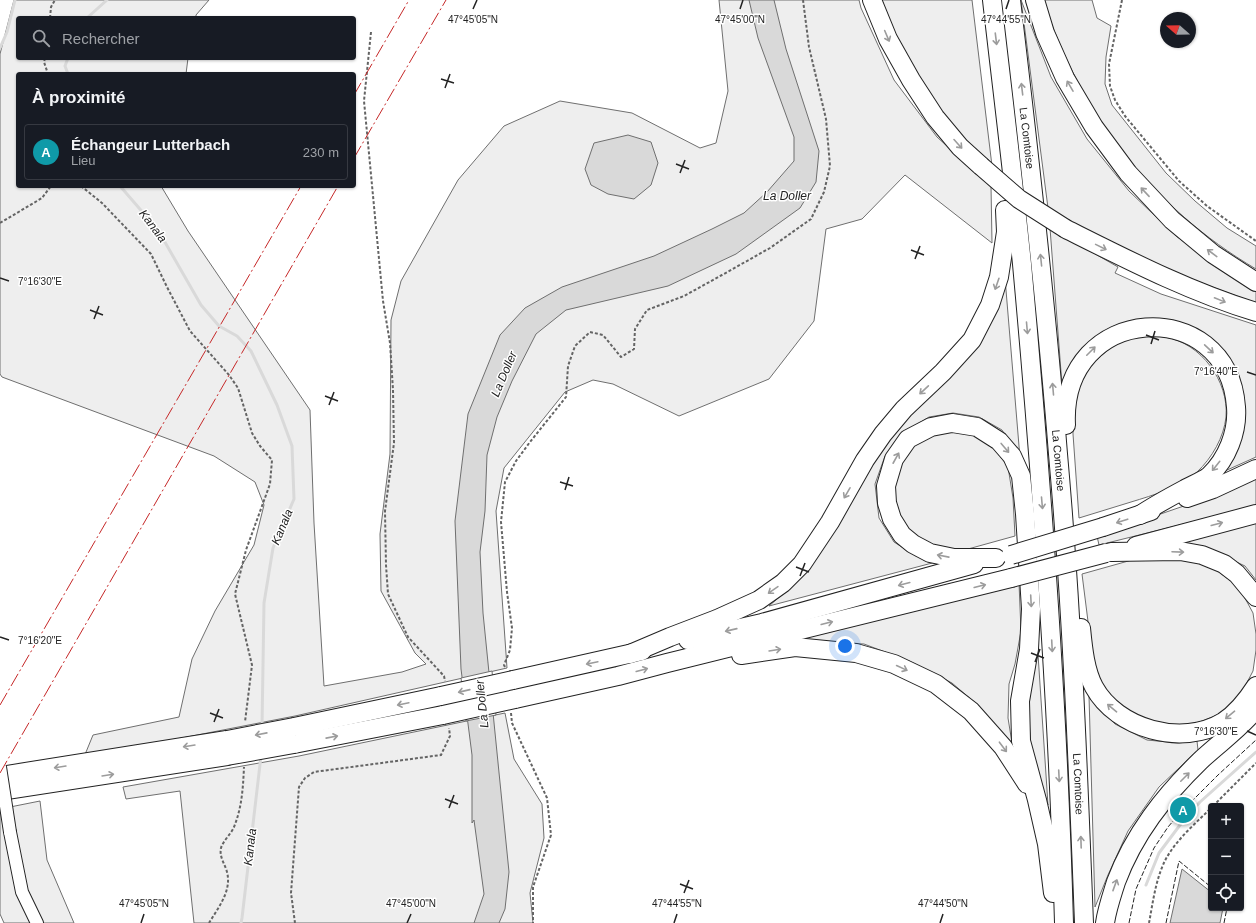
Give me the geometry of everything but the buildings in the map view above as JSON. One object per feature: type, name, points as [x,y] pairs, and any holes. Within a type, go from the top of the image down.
[{"type":"highway","points":[[872,0],[888,39],[911,80],[935,117],[960,147],[1019,199],[1066,230],[1157,275],[1240,308],[1256,312]]},
{"type":"highway","name":"La Comtoise","points":[[992,0],[1022,263],[1048,586],[1061,816],[1064,923]]},
{"type":"highway","name":"La Comtoise","points":[[1012,0],[1042,264],[1059,456],[1069,606],[1084,923]]},
{"type":"highway","points":[[1034,0],[1045,32],[1065,78],[1094,127],[1128,173],[1172,220],[1213,254],[1256,282]]},
{"type":"highway","points":[[630,654],[717,619],[758,600],[783,583],[802,564],[830,522],[865,460],[883,434],[904,408],[943,372],[972,340],[990,305],[999,277],[1006,232],[1005,202],[1011,164]]},
{"type":"highway","points":[[1059,456],[1066,439],[1065,412],[1071,383],[1078,369],[1098,344],[1111,336],[1126,330],[1142,327],[1159,327],[1181,332],[1206,346],[1217,357],[1225,369],[1232,382],[1236,397],[1237,414],[1235,430],[1230,444],[1221,460],[1208,476],[1161,501],[1140,515]]},
{"type":"highway","points":[[1003,557],[954,558],[930,553],[912,544],[902,535],[887,503],[886,486],[894,460],[908,439],[931,427],[952,423],[977,427],[999,441],[1012,456],[1021,476],[1031,609],[1029,649],[1020,701],[1021,741],[1047,844],[1053,892],[1060,923]]},
{"type":"highway","points":[[294,736],[443,690],[509,676],[630,654],[762,623],[1003,557],[1140,515],[1213,489],[1256,469]]},
{"type":"highway","points":[[0,791],[294,736],[446,718],[513,704],[667,663],[1011,578],[1256,514]]},
{"type":"highway","points":[[1109,552],[1180,551],[1202,555],[1224,564],[1237,574],[1256,597]]},
{"type":"highway","points":[[1069,606],[1080,625],[1088,673],[1094,688],[1112,708],[1127,719],[1145,729],[1165,733],[1183,734],[1202,731],[1223,722],[1245,703],[1256,686]]},
{"type":"highway","points":[[667,663],[722,658],[795,647],[856,653],[894,664],[936,684],[971,711],[1003,746],[1037,800]]},
{"type":"highway","points":[[1105,923],[1112,894],[1121,868],[1134,841],[1151,816],[1178,784],[1202,760],[1248,719],[1256,709]]},
{"type":"highway","points":[[0,776],[227,748]]},
{"type":"street","points":[[0,767],[10,832],[22,892],[37,923]]},
{"type":"path","points":[[50,16],[55,0]]},
{"type":"path","points":[[509,676],[504,664],[510,650],[512,628],[507,592],[501,522],[505,482],[516,461],[566,397],[568,366],[575,346],[590,332],[603,335],[621,357],[634,349],[634,329],[647,310],[684,296],[770,248],[812,219],[824,192],[830,166],[826,119],[809,47],[803,0]]},
{"type":"path","points":[[1122,0],[1109,64],[1110,86],[1114,100],[1124,116],[1179,181],[1206,206],[1256,241]]},
{"type":"path","points":[[372,32],[364,101],[383,301],[390,343],[393,390],[394,443],[385,511],[388,594],[408,637],[444,676],[443,690]]},
{"type":"path","points":[[44,60],[47,72]]},
{"type":"path","points":[[0,223],[42,198],[50,188]]},
{"type":"path","points":[[83,188],[102,203],[151,254],[190,331],[230,376],[238,388],[252,433],[260,446],[272,460],[270,484],[246,550],[235,594],[252,665],[245,722]]},
{"type":"path","points":[[513,704],[512,723],[547,798],[551,835],[533,887],[532,923]]},
{"type":"path","points":[[295,923],[291,893],[299,787],[305,778],[314,772],[441,755],[450,736],[446,718]]},
{"type":"path","points":[[1216,803],[1256,763]]},
{"type":"path","points":[[210,923],[222,901],[228,884],[227,872],[221,858],[221,848],[231,833],[241,804],[244,766]]},
{"type":"path","points":[[1149,923],[1159,876],[1166,857],[1180,839],[1208,811]]},
{"type":"shaded area","points":[[14,0],[209,0],[196,16],[16,16],[16,60],[188,60],[186,72],[16,72],[16,188],[162,188],[188,231],[310,410],[314,523],[324,686],[402,672],[426,664],[415,653],[381,591],[380,534],[390,454],[391,320],[401,281],[458,180],[504,126],[560,101],[632,113],[700,148],[716,143],[728,91],[719,0],[859,0],[861,8],[894,80],[937,137],[991,186],[992,243],[905,175],[862,219],[826,229],[814,321],[769,379],[679,416],[613,384],[593,380],[565,392],[504,468],[496,511],[507,668],[295,716],[84,757],[93,735],[179,717],[192,659],[215,611],[254,545],[264,505],[255,482],[214,456],[2,377],[0,374],[0,54]]},
{"type":"shaded area","points":[[882,0],[972,0],[992,166],[954,129],[918,80],[893,33]]},
{"type":"shaded area","points":[[1021,0],[1051,77],[1087,139],[1129,191],[1176,236],[1228,273],[1256,288],[1256,303],[1149,262],[1097,237],[1048,208]]},
{"type":"shaded area","points":[[1043,0],[1092,0],[1097,18],[1111,26],[1106,57],[1105,84],[1112,105],[1166,173],[1195,201],[1227,228],[1256,246],[1256,269],[1219,245],[1184,217],[1153,187],[1125,154],[1100,119],[1078,82],[1059,42]]},
{"type":"shaded area","points":[[1050,228],[1118,267],[1115,273],[1161,294],[1256,325],[1256,457],[1216,475],[1242,429],[1244,398],[1235,370],[1219,347],[1198,332],[1172,321],[1143,319],[1114,326],[1085,347],[1062,385]]},
{"type":"shaded area","points":[[1005,278],[1020,458],[1002,430],[979,417],[953,413],[929,417],[906,431],[885,456],[875,484],[879,518],[894,542],[916,556],[936,562],[769,606],[801,578],[885,442],[914,409]]},
{"type":"shaded area","points":[[1147,336],[1165,337],[1178,341],[1201,355],[1210,366],[1218,377],[1226,403],[1226,417],[1223,432],[1208,460],[1190,478],[1157,494],[1079,518],[1073,413],[1079,385],[1089,366],[1114,345],[1129,339]]},
{"type":"shaded area","points":[[945,430],[969,433],[993,446],[1008,467],[1013,498],[1015,536],[968,549],[939,550],[916,540],[899,522],[893,497],[893,476],[904,455],[921,438]]},
{"type":"shaded area","points":[[1256,474],[1256,506],[1099,545],[1097,536],[1230,490]]},
{"type":"shaded area","points":[[1256,523],[1256,580],[1245,566],[1213,551],[1175,542]]},
{"type":"shaded area","points":[[1180,557],[1212,567],[1239,587],[1253,613],[1256,634],[1256,650],[1253,671],[1241,694],[1220,714],[1194,724],[1169,726],[1140,719],[1115,701],[1098,680],[1092,653],[1082,574],[1139,558]]},
{"type":"shaded area","points":[[1019,583],[1021,631],[1015,664],[1009,684],[1008,718],[1013,749],[980,707],[952,683],[909,661],[864,644],[795,640]]},
{"type":"shaded area","points":[[1036,624],[1048,805],[1034,763],[1029,723]]},
{"type":"shaded area","points":[[1089,696],[1115,724],[1147,740],[1178,743],[1197,741],[1198,750],[1159,787],[1128,831],[1095,907]]},
{"type":"shaded area","points":[[505,713],[514,759],[542,804],[544,838],[530,893],[533,923],[194,923],[180,791],[126,799],[123,787],[299,756]]},
{"type":"shaded area","points":[[40,801],[47,860],[74,923],[4,923],[0,914],[0,809]]},
{"type":"water","name":"La Doller","points":[[749,0],[774,0],[786,49],[819,151],[816,182],[800,208],[736,254],[668,286],[566,310],[536,334],[512,381],[497,417],[487,455],[485,511],[480,552],[483,613],[509,872],[505,909],[499,923],[474,923],[484,894],[474,820],[472,823],[472,755],[461,669],[455,521],[468,414],[500,335],[525,308],[562,287],[654,256],[744,213],[767,192],[794,161],[794,137],[758,38]]},
{"type":"water","points":[[628,135],[651,142],[658,163],[651,185],[634,199],[608,194],[591,185],[585,169],[594,143]]},
{"type":"water","points":[[1182,869],[1208,890],[1208,911],[1222,911],[1220,923],[1170,923]]},
{"type":"pier","points":[[492,671],[496,715],[466,721],[461,678]]},
{"type":"waterway","points":[[0,48],[7,32],[15,0]]},
{"type":"waterway","name":"Kanala","points":[[89,16],[107,0]]},
{"type":"waterway","name":"Kanala","points":[[67,60],[65,66],[67,72]]},
{"type":"waterway","name":"Kanala","points":[[122,188],[158,230],[201,305],[219,326],[237,336],[251,351],[277,405],[292,446],[294,499],[273,548],[264,603],[262,727]]},
{"type":"waterway","points":[[1146,885],[1159,853],[1186,817],[1200,802],[1256,752]]},
{"type":"waterway","name":"Kanala","points":[[241,923],[261,756]]},
{"type":"fence","points":[[1186,807],[1256,740]]},
{"type":"fence","points":[[1129,923],[1136,889],[1154,848],[1168,827],[1180,813]]},
{"type":"fence","points":[[1166,923],[1179,861],[1208,885]]},
{"type":"fence","points":[[1224,923],[1226,911]]},
{"type":"power","points":[[356,92],[409,0]]},
{"type":"power","points":[[356,155],[446,0]]},
{"type":"power","points":[[0,705],[300,188]]},
{"type":"power","points":[[0,773],[337,188]]},
{"type":"place","name":"Échangeur Lutterbach","points":[[1183,810]]}]
